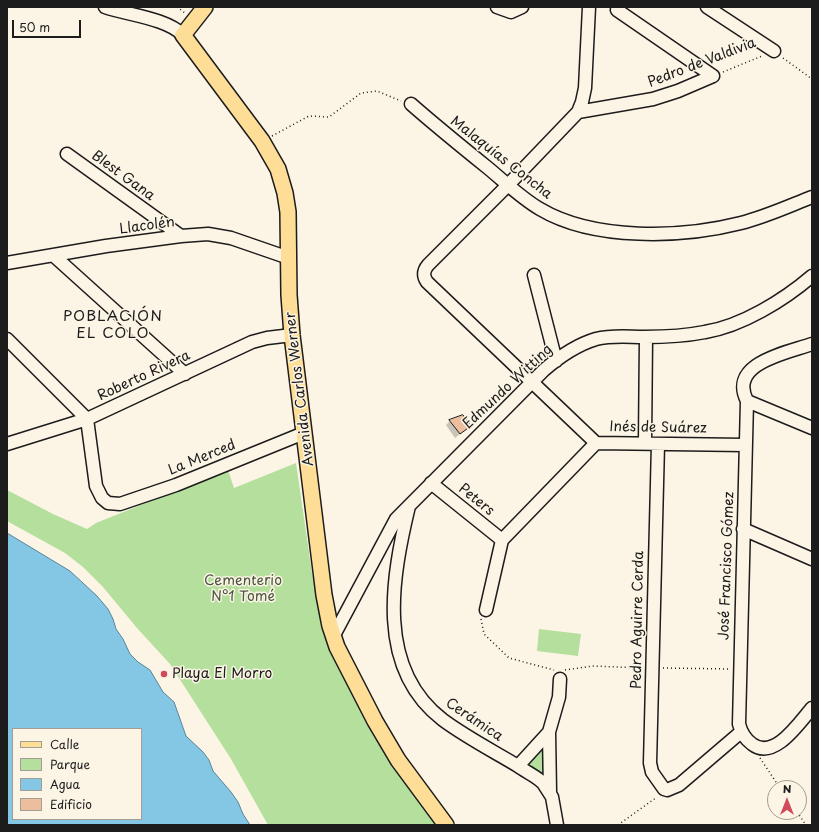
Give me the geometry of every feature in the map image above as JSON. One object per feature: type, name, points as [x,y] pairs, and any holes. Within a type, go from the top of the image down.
[{"type":"main road","points":[[183,35],[204,7]]},
{"type":"main road","name":"Avenida Carlos Werner","points":[[183,35],[262,141],[278,169],[285,193],[288,212],[289,296],[292,335],[324,595],[327,615],[333,637],[348,669],[390,747],[407,773],[446,825]]},
{"type":"street","name":"Avenida Carlos Werner","points":[[106,7],[171,26],[183,35]]},
{"type":"street","points":[[497,7],[511,12],[522,7]]},
{"type":"street","points":[[508,185],[578,112],[585,88],[589,7]]},
{"type":"street","points":[[707,7],[774,51]]},
{"type":"street","points":[[617,10],[713,76]]},
{"type":"street","name":"Pedro de Valdivia","points":[[578,112],[654,99],[678,91],[713,76]]},
{"type":"street","name":"Malaquías Concha","points":[[411,104],[508,185],[540,209],[558,218],[600,230],[629,234],[656,234],[726,227],[759,217],[812,197]]},
{"type":"street","name":"Blest Gana","points":[[67,154],[181,236]]},
{"type":"street","name":"Inés de Suárez","points":[[508,185],[428,265],[424,274],[427,282],[596,443],[745,445]]},
{"type":"street","name":"Llacolén","points":[[7,264],[53,255],[181,236],[208,234],[224,236],[289,258]]},
{"type":"street","points":[[53,255],[185,374]]},
{"type":"street","points":[[534,275],[556,360]]},
{"type":"street","name":"Edmundo Witting","points":[[333,637],[392,524],[410,504],[532,382],[556,360],[580,345],[594,340],[616,336],[646,337],[698,333],[714,330],[732,324],[773,303],[812,276]]},
{"type":"street","name":"Roberto Rivera","points":[[7,444],[87,419],[252,342],[267,338],[292,335]]},
{"type":"street","points":[[645,443],[646,337]]},
{"type":"street","points":[[7,339],[87,419]]},
{"type":"street","name":"José Francisco Gómez","points":[[741,732],[738,720],[746,401],[743,391],[743,382],[747,374],[754,366],[812,344]]},
{"type":"street","points":[[746,401],[812,428]]},
{"type":"street","name":"La Merced","points":[[87,419],[96,486],[99,494],[108,503],[120,504],[176,485],[304,433]]},
{"type":"street","points":[[484,614],[502,540],[596,443]]},
{"type":"street","name":"Pedro Aguirre Cerda","points":[[658,444],[650,766],[654,775],[667,790]]},
{"type":"street","name":"Peters","points":[[431,483],[502,540]]},
{"type":"street","name":"Cerámica","points":[[410,504],[396,570],[393,604],[395,635],[405,671],[420,697],[434,713],[453,727],[539,779],[550,792]]},
{"type":"street","points":[[743,529],[812,559]]},
{"type":"street","points":[[557,825],[550,792],[549,732],[557,706],[560,673]]},
{"type":"street","points":[[667,790],[673,789],[679,785],[741,732],[756,747],[767,749],[779,743],[787,737],[812,708]]},
{"type":"street","points":[[518,766],[549,732]]},
{"type":"path","name":"Pedro de Valdivia","points":[[713,76],[774,51]]},
{"type":"path","points":[[774,51],[812,79]]},
{"type":"path","points":[[262,141],[309,116],[329,117],[361,93],[377,91],[411,104]]},
{"type":"path","points":[[484,614],[484,634],[509,658],[560,673],[593,666],[739,669]]},
{"type":"path","points":[[756,747],[760,759],[774,780]]},
{"type":"path","points":[[618,825],[667,790]]},
{"type":"green space","name":"Cementerio N°1 Tomé","points":[[296,463],[312,573],[323,629],[330,649],[382,749],[437,825],[268,825],[231,759],[170,664],[137,628],[103,587],[83,567],[65,553],[7,521],[7,490],[53,514],[87,529],[96,523],[228,470],[234,488]]},
{"type":"green space","points":[[539,629],[581,634],[578,656],[537,651]]},
{"type":"green space","points":[[544,741],[547,778],[523,766]]},
{"type":"water","points":[[7,533],[70,571],[97,596],[108,609],[116,629],[123,639],[130,654],[138,662],[150,670],[163,692],[174,702],[186,736],[203,752],[209,760],[213,771],[238,802],[250,825],[7,825]]},
{"type":"building","points":[[463,415],[471,426],[460,434],[449,420]]},
{"type":"place","name":"Playa El Morro","points":[[164,674]]},
{"type":"district","name":"POBLACIÓN EL COLO","points":[[113,326]]}]
